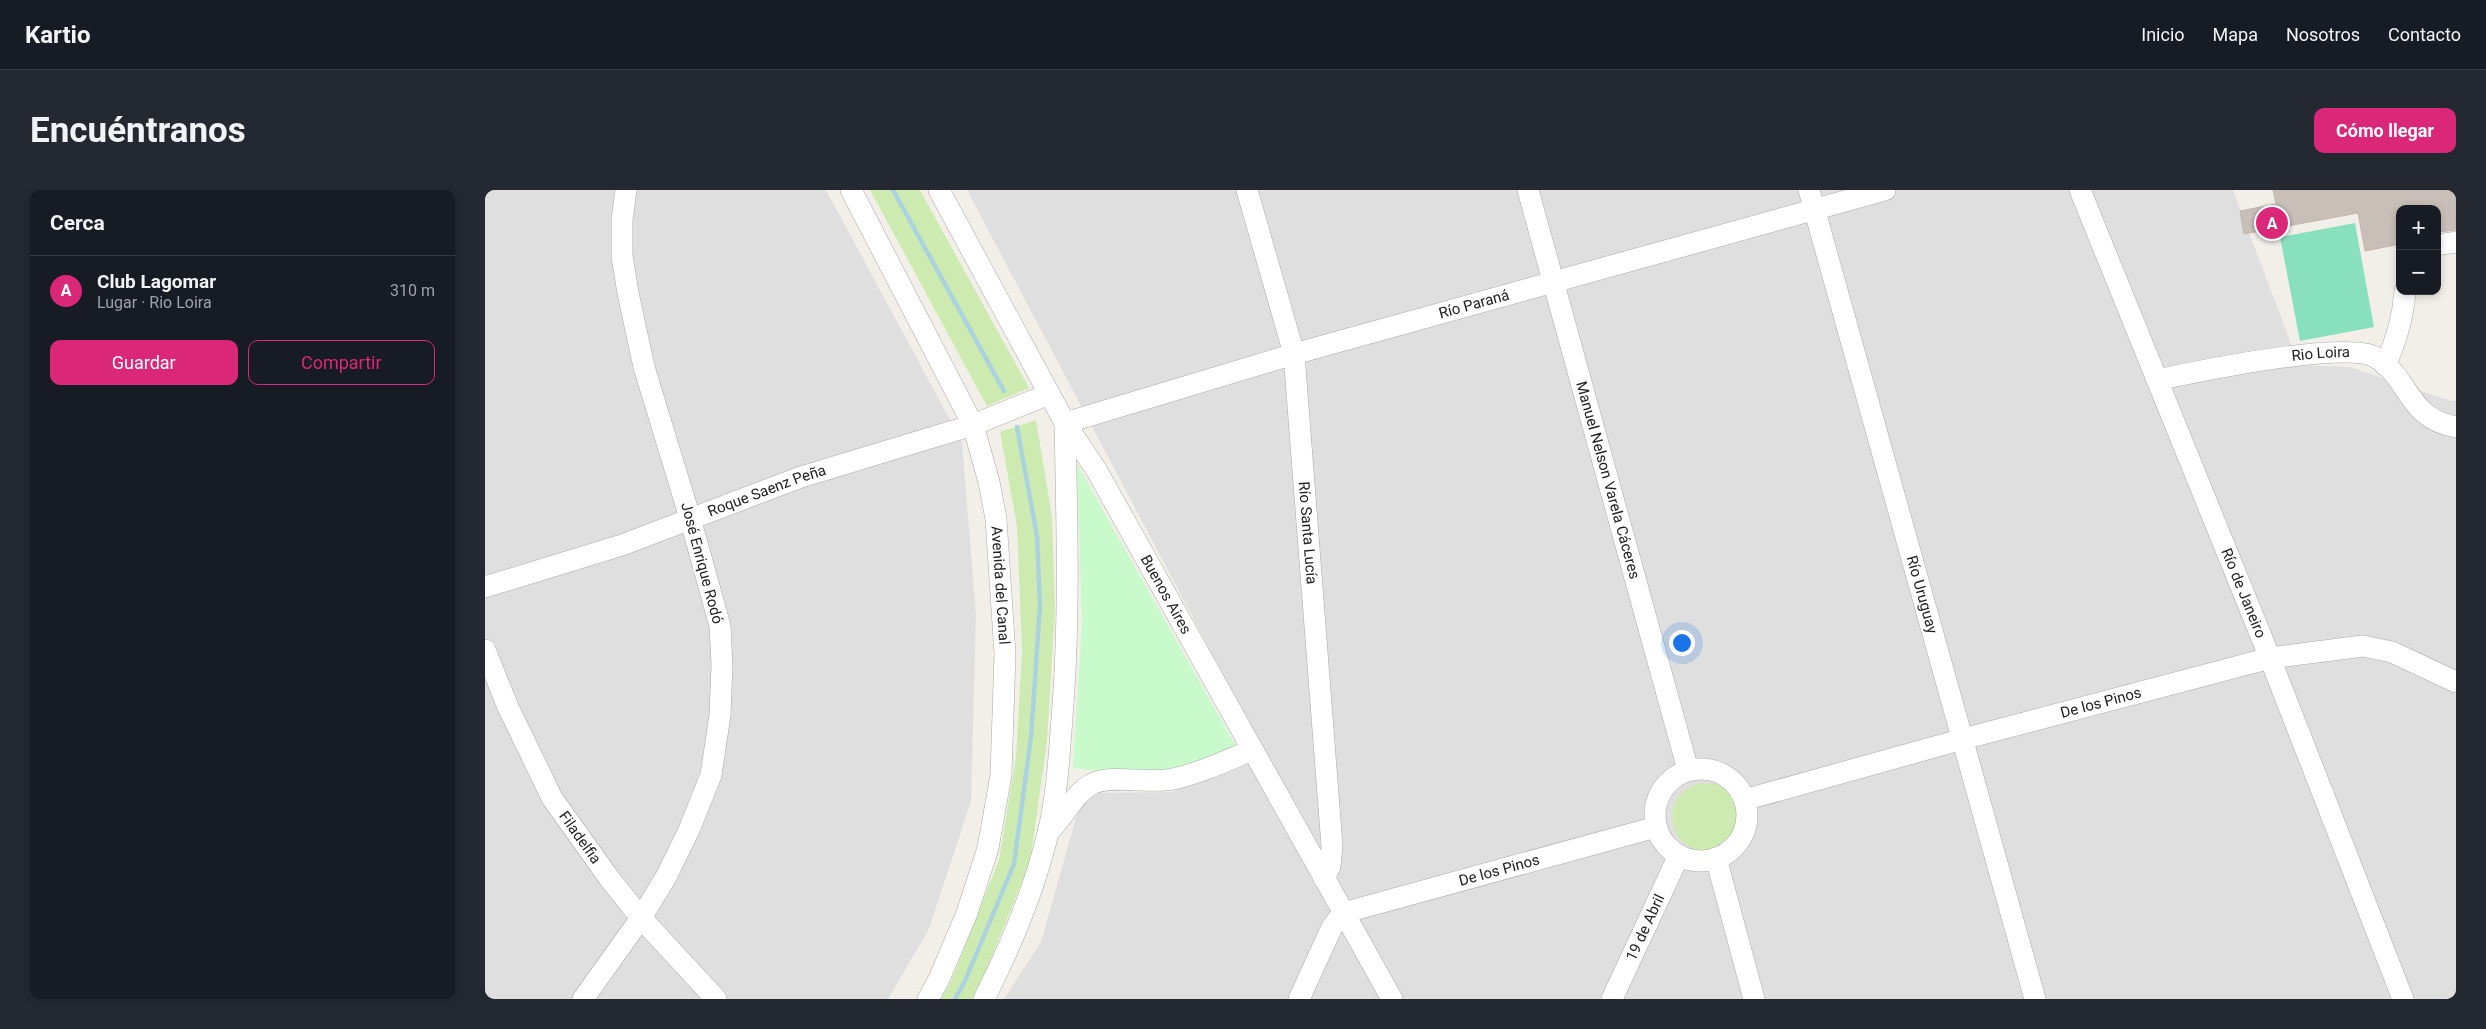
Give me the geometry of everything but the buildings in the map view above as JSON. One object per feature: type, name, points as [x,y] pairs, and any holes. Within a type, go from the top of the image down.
[{"type":"street","name":"José Enrique Rodó","points":[[583,999],[641,918],[666,877],[689,830],[711,775],[719,715],[722,665],[720,626],[690,518],[644,367],[627,293],[622,256],[622,220],[626,190]]},
{"type":"street","name":"Avenida del Canal","points":[[851,190],[973,425],[997,519],[1005,654],[1001,776],[988,848],[979,876],[960,929],[939,979],[928,999]]},
{"type":"street","name":"Buenos Aires","points":[[939,190],[1065,423],[1097,471],[1392,999]]},
{"type":"street","name":"Río Santa Lucía","points":[[1247,190],[1294,354],[1332,836],[1330,866],[1324,880]]},
{"type":"street","name":"Manuel Nelson Varela Cáceres","points":[[1528,190],[1688,770]]},
{"type":"street","name":"Río Paraná","points":[[1065,423],[1294,354],[1554,284],[1812,200],[1885,190]]},
{"type":"street","name":"Río de Janeiro","points":[[2080,190],[2270,658],[2403,999]]},
{"type":"street","name":"Río Uruguay","points":[[1812,200],[2035,999]]},
{"type":"street","points":[[2441,244],[2456,242]]},
{"type":"street","points":[[2385,365],[2396,342],[2403,317],[2405,295]]},
{"type":"street","name":"Rio Loira","points":[[2157,380],[2229,365],[2343,352],[2374,356],[2395,372],[2413,403],[2432,418],[2456,427]]},
{"type":"street","name":"Roque Saenz Peña","points":[[485,586],[622,546],[690,518],[801,477],[973,425],[1049,394]]},
{"type":"street","points":[[984,999],[1023,913],[1048,832],[1059,766],[1067,656],[1069,562],[1065,423]]},
{"type":"street","name":"De los Pinos","points":[[1744,800],[1963,739],[2270,658],[2363,646],[2392,652],[2456,682]]},
{"type":"street","name":"Filadelfia","points":[[485,650],[508,707],[552,798],[609,878],[641,918],[716,999]]},
{"type":"street","points":[[1048,832],[1059,822],[1082,791],[1094,782],[1172,780],[1199,772],[1252,750]]},
{"type":"street","points":[[1702,769],[1715,771],[1728,778],[1738,788],[1744,800],[1746,821],[1738,841],[1728,852],[1715,858],[1703,860],[1679,855],[1661,838],[1656,827],[1654,812],[1657,798],[1664,786],[1675,776],[1688,770],[1702,769]]},
{"type":"street","name":"De los Pinos","points":[[1343,913],[1656,827]]},
{"type":"street","name":"19 de Abril","points":[[1612,999],[1679,855]]},
{"type":"street","points":[[1715,858],[1755,999]]},
{"type":"street","points":[[1299,999],[1332,927],[1343,913]]},
{"type":"shaded area","points":[[485,190],[826,190],[962,442],[976,616],[971,801],[929,929],[888,999],[485,999]]},
{"type":"shaded area","points":[[967,190],[2233,190],[2299,365],[2350,367],[2451,401],[2456,400],[2456,999],[1004,999],[1041,942],[1083,793],[1172,792],[1263,750]]},
{"type":"green space","points":[[870,190],[920,190],[1029,388],[987,406]]},
{"type":"green space","points":[[2355,223],[2374,327],[2300,341],[2280,237]]},
{"type":"green space","points":[[1036,420],[1052,517],[1055,609],[1047,741],[1030,862],[977,993],[973,999],[941,999],[952,979],[999,860],[1016,757],[1022,651],[1017,526],[1000,432]]},
{"type":"green space","points":[[1077,464],[1238,750],[1164,778],[1073,768],[1082,623]]},
{"type":"green space","points":[[1699,783],[1713,783],[1725,788],[1735,798],[1740,810],[1740,824],[1735,836],[1725,846],[1713,851],[1699,851],[1687,846],[1677,836],[1672,824],[1672,810],[1677,798],[1687,788]]},
{"type":"waterway","points":[[893,190],[1004,391]]},
{"type":"waterway","points":[[955,999],[965,981],[1014,864],[1031,737],[1040,606],[1037,536],[1017,427]]},
{"type":"place","name":"Club Lagomar","points":[[2272,223]]}]
